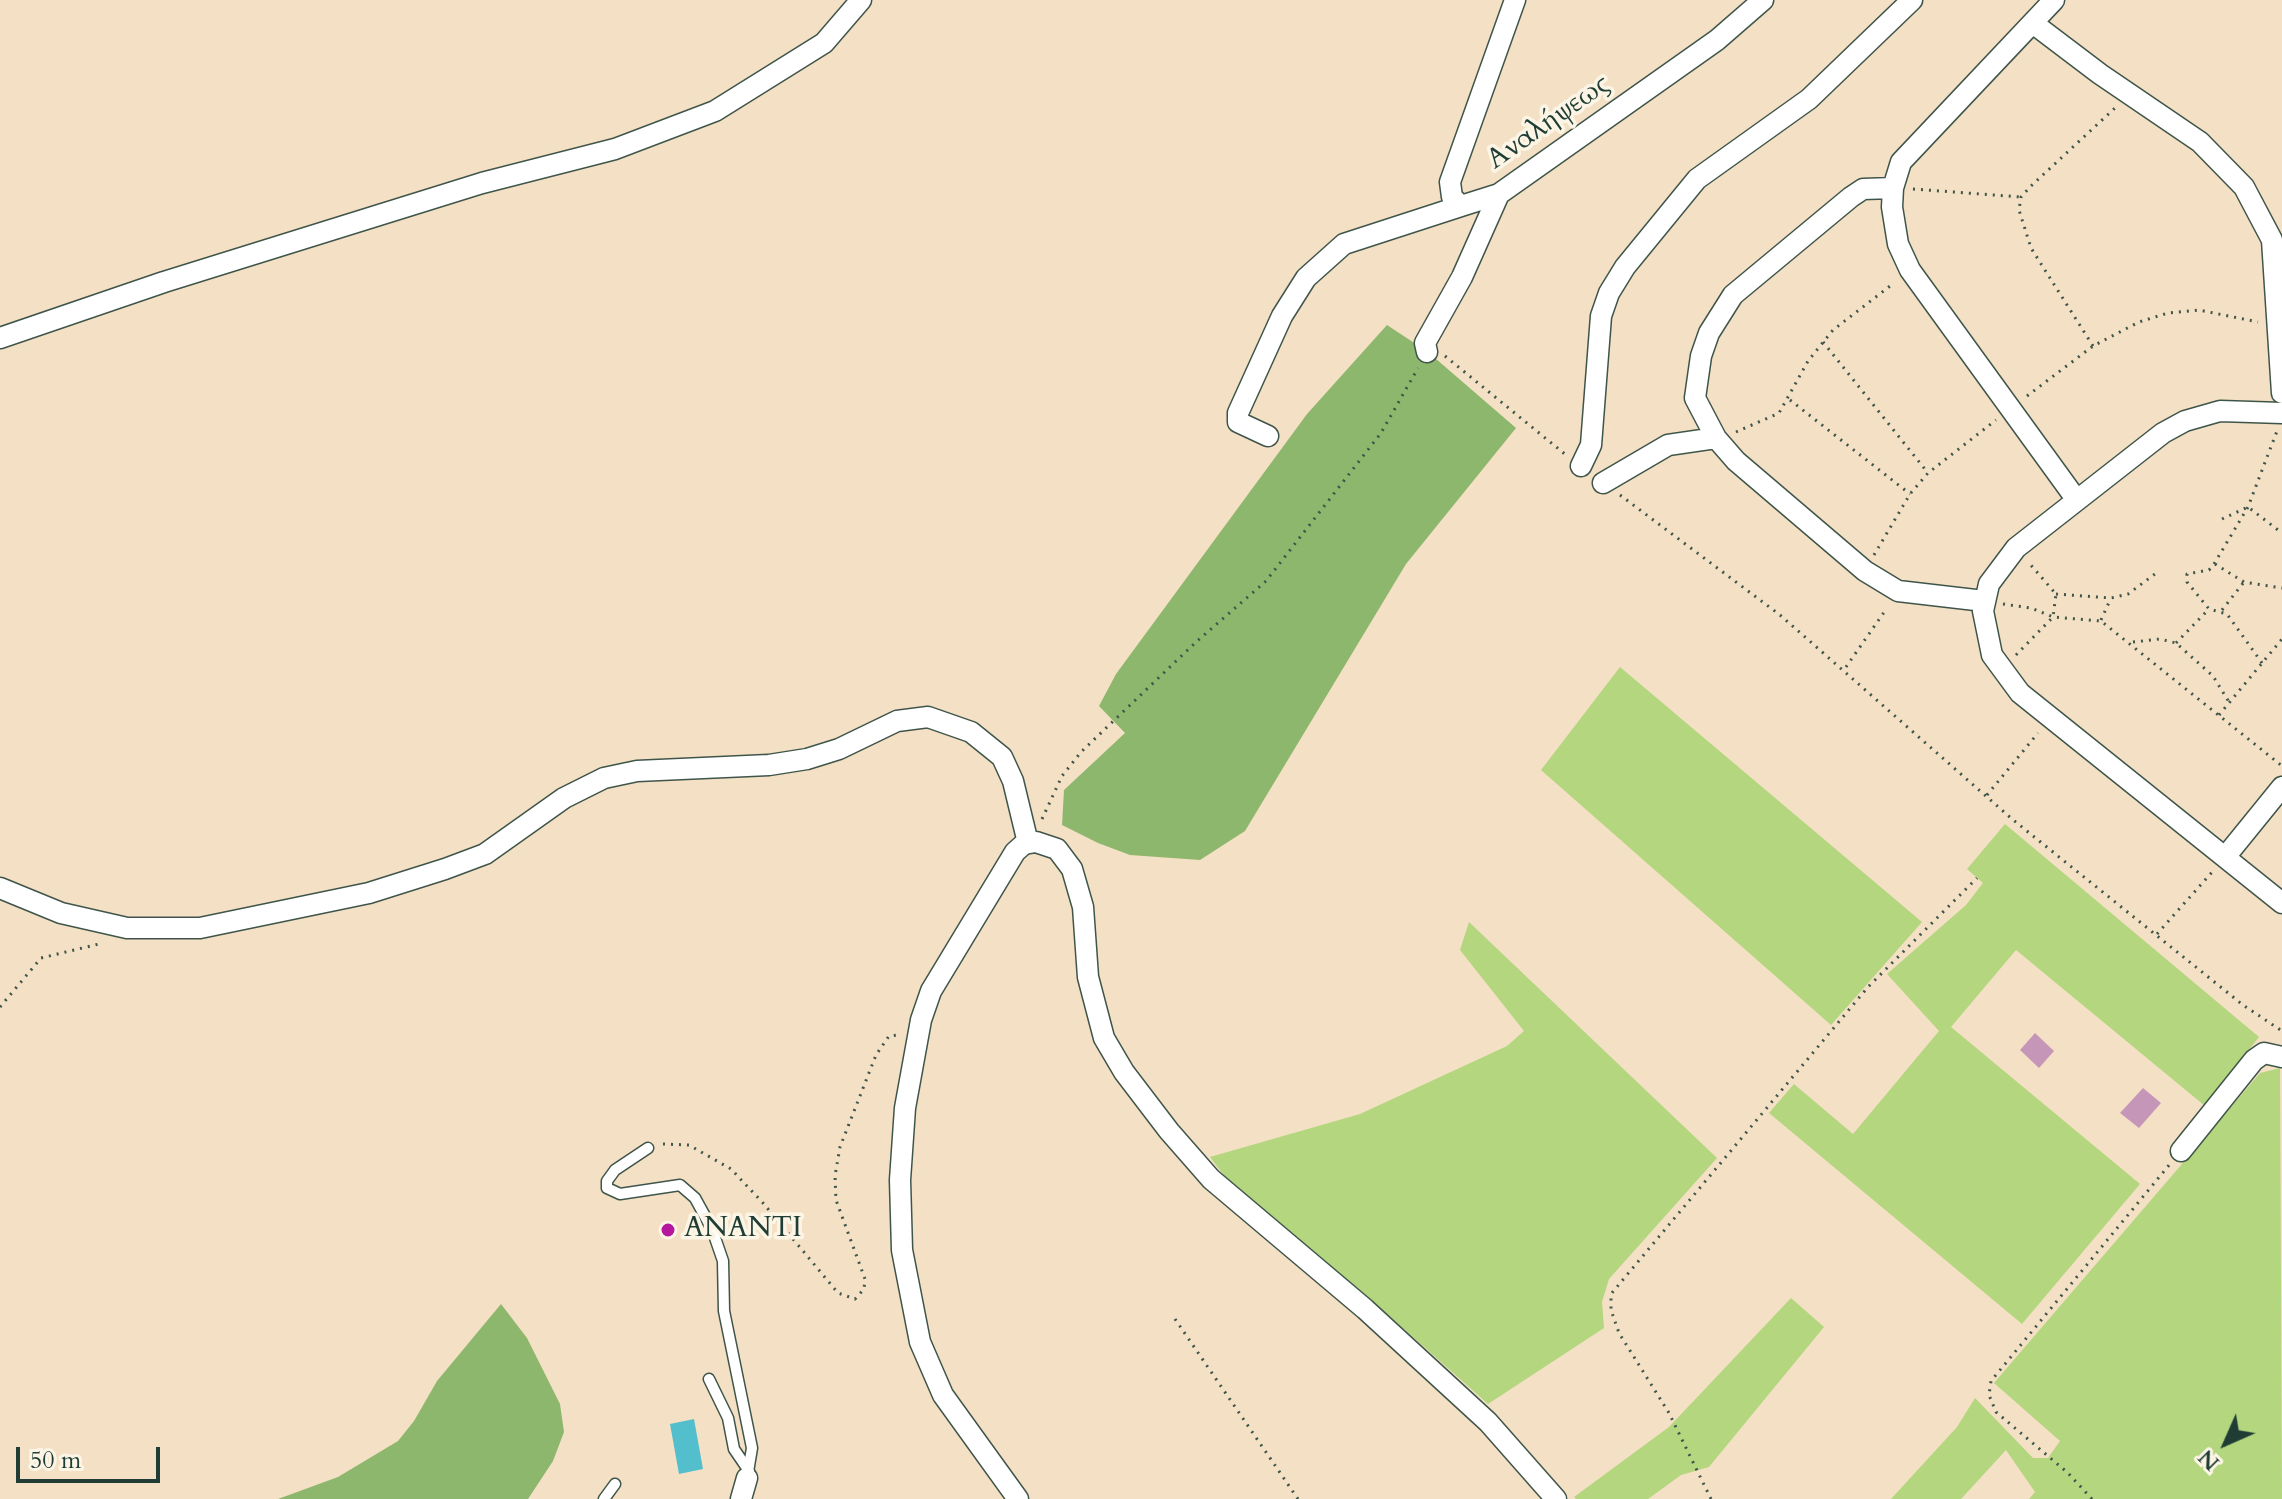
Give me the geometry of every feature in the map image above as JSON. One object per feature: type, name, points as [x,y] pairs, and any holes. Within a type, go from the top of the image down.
[{"type":"street","points":[[0,338],[164,282],[482,183],[615,149],[715,111],[824,43],[861,0]]},
{"type":"street","name":"Αναλήψεως","points":[[1515,0],[1450,182],[1452,197],[1461,206],[1499,194],[1717,40],[1763,0]]},
{"type":"street","points":[[1581,466],[1591,445],[1601,316],[1609,293],[1625,267],[1697,179],[1809,99],[1912,0]]},
{"type":"street","points":[[2054,0],[1901,162],[1893,188],[1893,226],[1910,270],[2076,499]]},
{"type":"street","points":[[2034,24],[2200,142],[2244,187],[2272,240],[2282,393]]},
{"type":"street","points":[[1893,188],[1863,189],[1851,197],[1733,295],[1709,333],[1696,380],[1695,398],[1716,438],[1736,461],[1865,571],[1898,591],[1984,601]]},
{"type":"street","points":[[1426,347],[1499,194]]},
{"type":"street","points":[[1268,436],[1238,422],[1238,413],[1282,316],[1306,278],[1344,244],[1461,206]]},
{"type":"street","points":[[2282,416],[2232,409],[2185,421],[2163,433],[2016,548],[1994,575],[1984,601],[1986,639],[2002,670],[2020,693],[2282,903]]},
{"type":"street","points":[[1603,483],[1668,445],[1716,438]]},
{"type":"street","points":[[0,888],[61,913],[127,928],[200,928],[369,893],[485,854],[564,798],[604,778],[637,771],[769,765],[807,759],[839,749],[897,721],[928,717],[971,732],[1002,757],[1032,842]]},
{"type":"street","points":[[2226,856],[2282,787]]},
{"type":"street","points":[[1018,1499],[943,1395],[913,1317],[902,1250],[900,1180],[905,1108],[931,991],[957,943],[1015,852],[1032,842],[1051,845],[1062,854],[1078,881],[1088,977],[1097,1015],[1113,1054],[1143,1099],[1211,1179],[1433,1369],[1488,1422],[1556,1499]]},
{"type":"street","points":[[2181,1151],[2254,1060],[2264,1053],[2282,1057]]},
{"type":"street","points":[[741,1499],[748,1474]]},
{"type":"lane","points":[[648,1148],[615,1170],[607,1181],[607,1188],[620,1194],[680,1185],[695,1198],[712,1229],[723,1261],[724,1311],[752,1448],[748,1474]]},
{"type":"lane","points":[[709,1379],[728,1418],[734,1449],[748,1474]]},
{"type":"lane","points":[[604,1499],[615,1484]]},
{"type":"path","points":[[2093,346],[2031,248],[2019,210],[2021,197],[2094,130],[2128,92]]},
{"type":"path","points":[[1893,188],[2021,197]]},
{"type":"path","points":[[1716,438],[1758,425],[1779,413],[1790,399],[1808,361],[1833,330],[1910,270]]},
{"type":"path","points":[[1865,571],[1910,494],[1928,473],[2093,346],[2139,322],[2168,313],[2199,310],[2277,326]]},
{"type":"path","points":[[1823,342],[1928,473]]},
{"type":"path","points":[[1032,842],[1062,776],[1081,752],[1195,643],[1266,581],[1366,454],[1426,347],[1488,389],[1581,466]]},
{"type":"path","points":[[1790,399],[1910,494]]},
{"type":"path","points":[[2262,663],[2222,611],[2209,609],[2187,582],[2187,574],[2209,570],[2214,564],[2248,507],[2282,416]]},
{"type":"path","points":[[1603,483],[1780,615],[1986,796],[2243,1005],[2282,1031]]},
{"type":"path","points":[[2222,519],[2248,507]]},
{"type":"path","points":[[2248,507],[2282,533]]},
{"type":"path","points":[[2016,548],[2056,594],[2111,598],[2128,594],[2159,571]]},
{"type":"path","points":[[2214,564],[2244,582],[2282,588]]},
{"type":"path","points":[[2222,611],[2244,582]]},
{"type":"path","points":[[1845,669],[1898,591]]},
{"type":"path","points":[[2002,670],[2053,617],[2056,594]]},
{"type":"path","points":[[2101,621],[2111,598]]},
{"type":"path","points":[[1984,601],[2031,608],[2053,617],[2101,621],[2282,766]]},
{"type":"path","points":[[2176,643],[2209,609]]},
{"type":"path","points":[[2130,643],[2160,639],[2176,643],[2213,676],[2229,702]]},
{"type":"path","points":[[2219,715],[2282,639]]},
{"type":"path","points":[[1986,796],[2051,717]]},
{"type":"path","points":[[2157,934],[2226,856]]},
{"type":"path","points":[[1711,1499],[1669,1413],[1619,1333],[1611,1310],[1611,1294],[1868,987],[1977,878]]},
{"type":"path","points":[[0,1007],[41,958],[91,947],[127,928]]},
{"type":"path","points":[[648,1148],[689,1145],[717,1159],[763,1203],[838,1293],[855,1299],[864,1289],[865,1279],[836,1200],[835,1176],[840,1147],[885,1040],[896,1034],[918,1039]]},
{"type":"path","points":[[2092,1499],[2068,1473],[1996,1412],[1989,1395],[1991,1381],[2181,1151]]},
{"type":"path","points":[[1175,1319],[1298,1499]]},
{"type":"green space","points":[[1387,325],[1428,352],[1516,428],[1406,564],[1245,831],[1200,860],[1130,855],[1062,825],[1064,790],[1125,733],[1099,706],[1116,674],[1307,414]]},
{"type":"green space","points":[[1620,667],[1922,922],[1831,1025],[1541,770]]},
{"type":"green space","points":[[2005,824],[2259,1037],[2205,1106],[2016,950],[1951,1027],[2140,1184],[2022,1324],[1769,1113],[1794,1084],[1853,1134],[1939,1031],[1887,974],[1966,905],[1983,883],[1967,869]]},
{"type":"green space","points":[[1469,922],[1717,1158],[1609,1279],[1602,1302],[1604,1328],[1488,1404],[1367,1296],[1232,1186],[1210,1157],[1360,1114],[1507,1046],[1524,1031],[1460,950]]},
{"type":"green space","points":[[2280,1068],[2282,1499],[2029,1499],[2035,1492],[2006,1450],[1961,1499],[1891,1499],[1957,1427],[1975,1398],[2033,1458],[2048,1458],[2060,1441],[1994,1383],[2260,1073]]},
{"type":"green space","points":[[1791,1298],[1824,1327],[1709,1467],[1681,1475],[1648,1499],[1574,1497],[1669,1427]]},
{"type":"green space","points":[[501,1304],[527,1338],[560,1404],[564,1432],[553,1461],[528,1499],[278,1499],[338,1477],[398,1441],[414,1421],[437,1381]]},
{"type":"water","points":[[694,1419],[703,1469],[679,1474],[670,1424]]},
{"type":"building","points":[[2035,1033],[2054,1051],[2039,1068],[2020,1050]]},
{"type":"building","points":[[2143,1088],[2161,1103],[2139,1128],[2120,1113]]},
{"type":"place","name":"ΑΝΑΝΤΙ","points":[[668,1230]]}]
